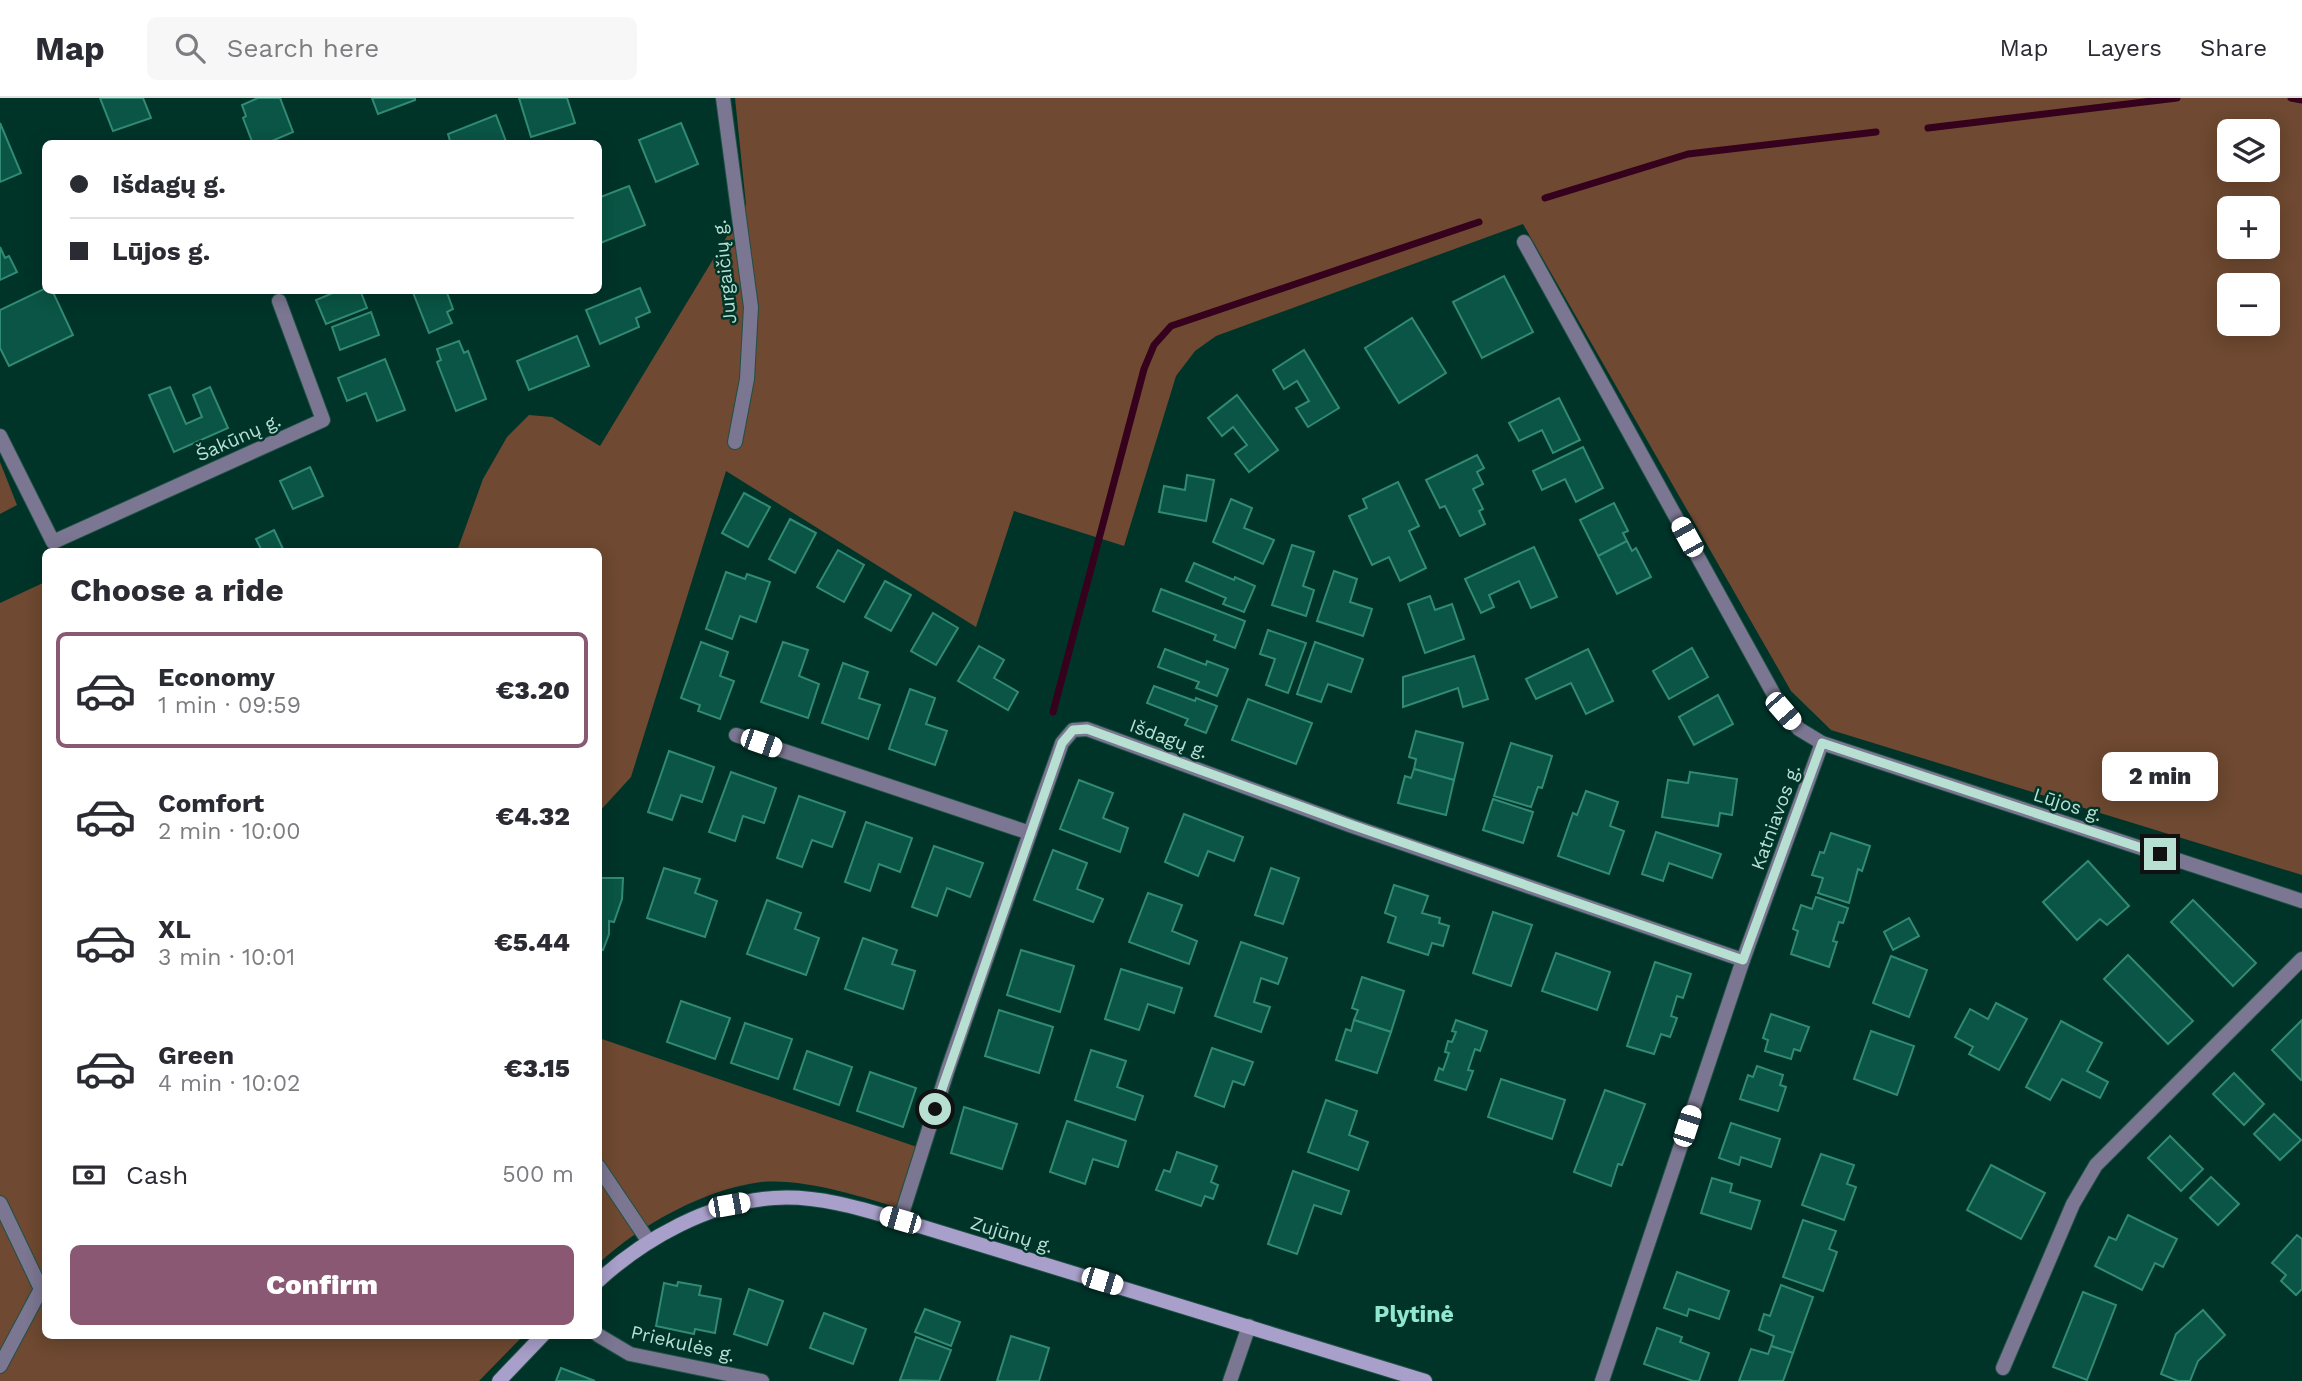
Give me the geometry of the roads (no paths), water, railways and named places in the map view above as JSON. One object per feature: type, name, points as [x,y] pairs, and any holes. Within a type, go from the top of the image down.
[{"type":"main road","name":"Zujūnų g.","points":[[602,1278],[649,1242],[692,1219],[729,1205],[774,1198],[817,1200],[900,1220],[1425,1381]]},
{"type":"main road","points":[[499,1381],[539,1339]]},
{"type":"street","name":"Jurgaičių g.","points":[[723,98],[751,307],[747,379],[735,442]]},
{"type":"street","points":[[1524,242],[1783,711],[1799,729],[1822,743]]},
{"type":"street","name":"Šakūnų g.","points":[[0,436],[53,542],[323,420],[279,301]]},
{"type":"street","name":"Išdagų g.","points":[[900,1220],[948,1069],[1030,833],[1062,743],[1073,730],[1087,729],[1352,825],[1743,960]]},
{"type":"street","points":[[736,735],[1030,833]]},
{"type":"street","name":"Lūjos g.","points":[[1822,743],[2302,901]]},
{"type":"street","name":"Katniavos g.","points":[[1602,1381],[1743,960],[1822,743]]},
{"type":"street","points":[[2003,1368],[2073,1205],[2096,1165],[2302,959]]},
{"type":"street","points":[[602,1172],[649,1242]]},
{"type":"street","points":[[0,1203],[41,1289],[0,1366]]},
{"type":"street","points":[[1230,1381],[1249,1326]]},
{"type":"street","name":"Priekulės g.","points":[[602,1338],[630,1354],[762,1381]]},
{"type":"waterway","points":[[1928,128],[2177,98]]},
{"type":"waterway","points":[[2291,98],[2302,100]]},
{"type":"waterway","points":[[1545,198],[1688,154],[1876,132]]},
{"type":"waterway","points":[[1053,712],[1144,369],[1154,345],[1171,326],[1479,222]]},
{"type":"district","name":"Plytinė","points":[[1414,1314]]}]
